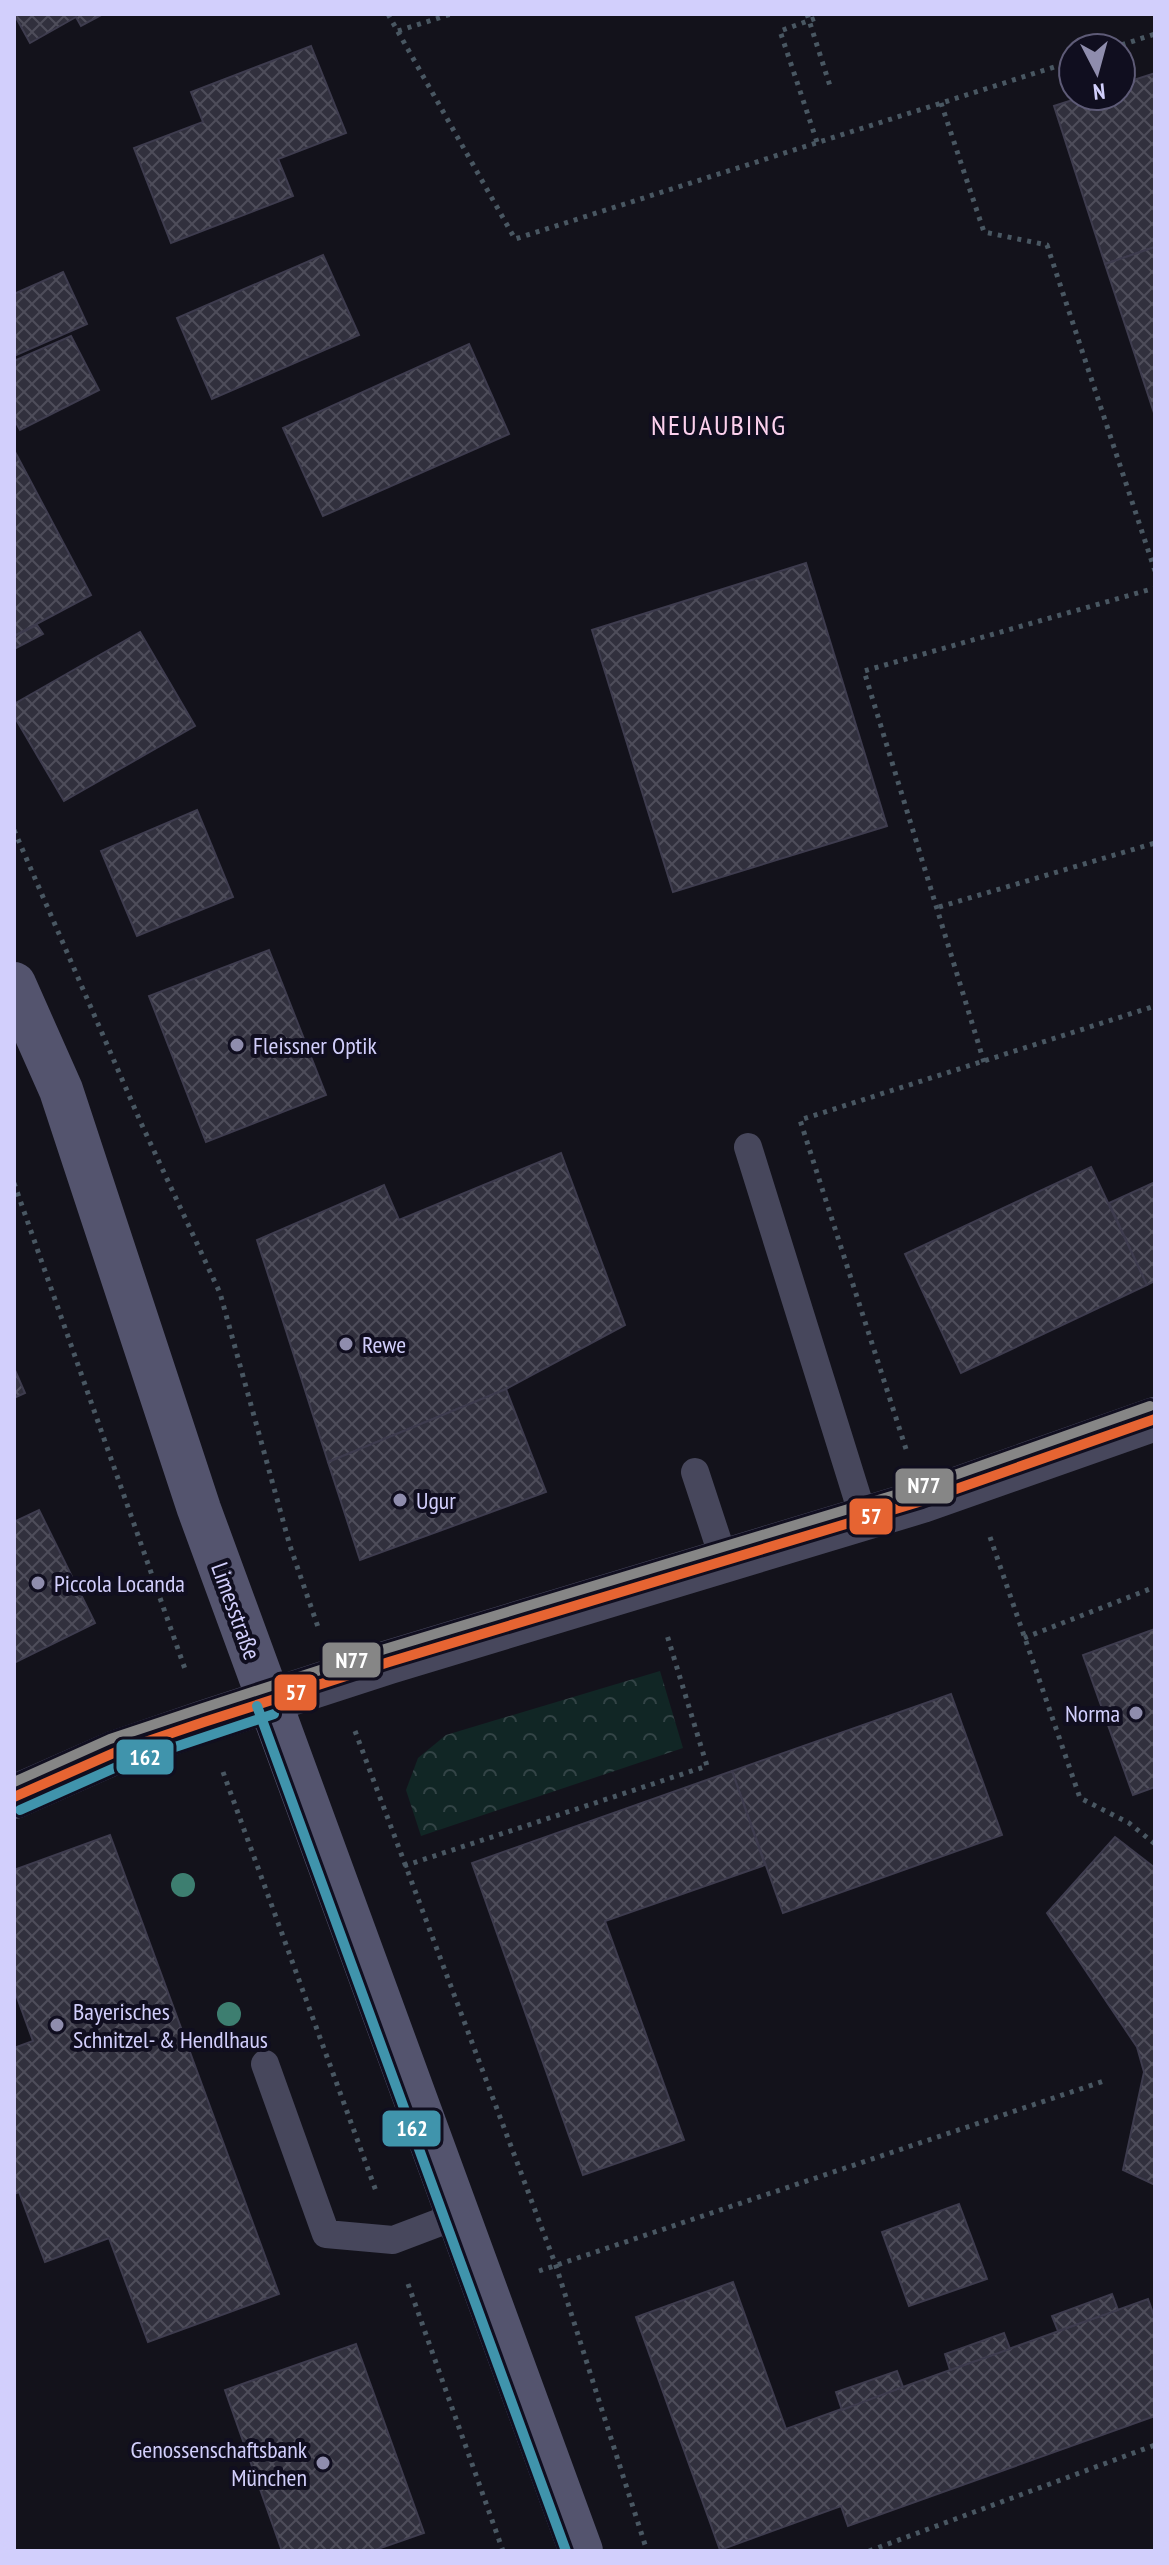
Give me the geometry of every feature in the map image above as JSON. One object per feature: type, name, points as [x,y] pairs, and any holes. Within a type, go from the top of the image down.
[{"type":"street","name":"Limesstraße","points":[[14,984],[61,1090],[199,1509],[581,2551]]},
{"type":"street","points":[[14,1797],[116,1752],[204,1722],[389,1662],[922,1501],[1155,1419]]},
{"type":"lane","points":[[748,1147],[864,1519]]},
{"type":"lane","points":[[695,1472],[724,1560]]},
{"type":"lane","points":[[265,2064],[326,2234],[393,2240],[459,2215]]},
{"type":"path","points":[[388,14],[515,239],[1057,66]]},
{"type":"path","points":[[398,31],[451,14]]},
{"type":"path","points":[[817,142],[780,31],[808,17],[819,17]]},
{"type":"path","points":[[808,17],[831,89]]},
{"type":"path","points":[[941,103],[984,232],[1047,245],[1155,571]]},
{"type":"path","points":[[984,1062],[939,907],[864,671],[1155,588]]},
{"type":"path","points":[[939,907],[1155,843]]},
{"type":"path","points":[[922,1501],[800,1120],[1155,1006]]},
{"type":"path","points":[[14,1183],[204,1722],[503,2551]]},
{"type":"path","points":[[973,1483],[1080,1798],[1129,1823],[1155,1844]]},
{"type":"path","points":[[404,1866],[707,1766],[650,1584]]},
{"type":"path","points":[[1024,1638],[1155,1587]]},
{"type":"path","points":[[486,2288],[1107,2080]]},
{"type":"path","points":[[869,2551],[1155,2445]]},
{"type":"green space","points":[[660,1671],[683,1748],[421,1836],[406,1790],[418,1758],[446,1735]]},
{"type":"building","points":[[14,14],[103,14],[81,26],[76,17],[30,43]]},
{"type":"building","points":[[311,46],[346,133],[278,159],[293,196],[171,243],[134,148],[203,122],[191,92]]},
{"type":"building","points":[[1155,73],[1155,247],[1105,264],[1054,106],[1057,105],[1057,112],[1137,112],[1137,79]]},
{"type":"building","points":[[1155,247],[1155,416],[1105,264]]},
{"type":"building","points":[[323,255],[359,335],[212,399],[177,318]]},
{"type":"building","points":[[63,272],[87,324],[14,356],[14,294]]},
{"type":"building","points":[[71,336],[99,390],[20,430],[14,419],[14,361]]},
{"type":"building","points":[[469,344],[509,434],[323,516],[283,428]]},
{"type":"building","points":[[14,450],[91,595],[14,636]]},
{"type":"building","points":[[806,563],[887,826],[673,892],[592,630]]},
{"type":"building","points":[[37,625],[43,634],[14,649],[14,636]]},
{"type":"building","points":[[140,632],[195,726],[64,801],[14,716],[14,704]]},
{"type":"building","points":[[197,810],[233,897],[137,936],[101,851]]},
{"type":"building","name":"Fleissner Optik","points":[[269,950],[326,1095],[206,1142],[149,996]]},
{"type":"building","points":[[561,1153],[625,1325],[506,1389],[328,1462],[257,1240],[384,1185],[399,1220]]},
{"type":"building","points":[[1091,1167],[1147,1285],[961,1373],[905,1254]]},
{"type":"building","points":[[1155,1182],[1155,1281],[1147,1285],[1109,1203]]},
{"type":"building","points":[[14,1368],[25,1393],[14,1398]]},
{"type":"building","points":[[506,1389],[546,1492],[360,1560],[328,1462]]},
{"type":"building","points":[[39,1510],[95,1623],[14,1663],[14,1522]]},
{"type":"building","points":[[1155,1629],[1155,1787],[1133,1795],[1083,1655]]},
{"type":"building","points":[[951,1694],[1002,1835],[783,1913],[732,1771]]},
{"type":"building","points":[[732,1771],[765,1865],[605,1921],[684,2140],[583,2175],[472,1863]]},
{"type":"building","points":[[110,1835],[279,2294],[148,2342],[109,2238],[45,2262],[19,2192],[14,2194],[14,2048],[33,2041],[14,1989],[14,1870]]},
{"type":"building","points":[[1115,1837],[1155,1868],[1155,2185],[1123,2170],[1144,2072],[1137,2047],[1047,1913]]},
{"type":"building","points":[[959,2204],[987,2279],[909,2306],[882,2232]]},
{"type":"building","points":[[733,2282],[786,2429],[1148,2299],[1155,2319],[1155,2416],[848,2526],[841,2506],[720,2550],[636,2317]]},
{"type":"building","points":[[1112,2294],[1118,2310],[1058,2331],[1052,2316]]},
{"type":"building","points":[[1004,2333],[1010,2349],[950,2370],[945,2354]]},
{"type":"building","points":[[356,2344],[424,2533],[372,2551],[282,2551],[225,2390]]},
{"type":"building","points":[[897,2371],[903,2387],[842,2410],[836,2392]]},
{"type":"transit line","name":"N77","points":[[14,1782],[110,1739],[200,1709],[385,1649],[918,1488],[1150,1406]]},
{"type":"transit line","name":"57","points":[[14,1797],[116,1752],[204,1722],[389,1662],[922,1501],[1155,1419]]},
{"type":"transit line","name":"162","points":[[257,1706],[566,2551]]},
{"type":"transit line","name":"162","points":[[20,1810],[121,1765],[274,1714]]},
{"type":"place","name":"Fleissner Optik","points":[[237,1045]]},
{"type":"place","name":"Rewe","points":[[346,1344]]},
{"type":"place","name":"Ugur","points":[[400,1500]]},
{"type":"place","name":"Piccola Locanda","points":[[38,1583]]},
{"type":"place","name":"Norma","points":[[1136,1713]]},
{"type":"place","name":"Bayerisches Schnitzel- & Hendlhaus","points":[[57,2025]]},
{"type":"place","name":"Genossenschaftsbank München","points":[[323,2463]]},
{"type":"district","name":"NEUAUBING","points":[[719,424]]}]
